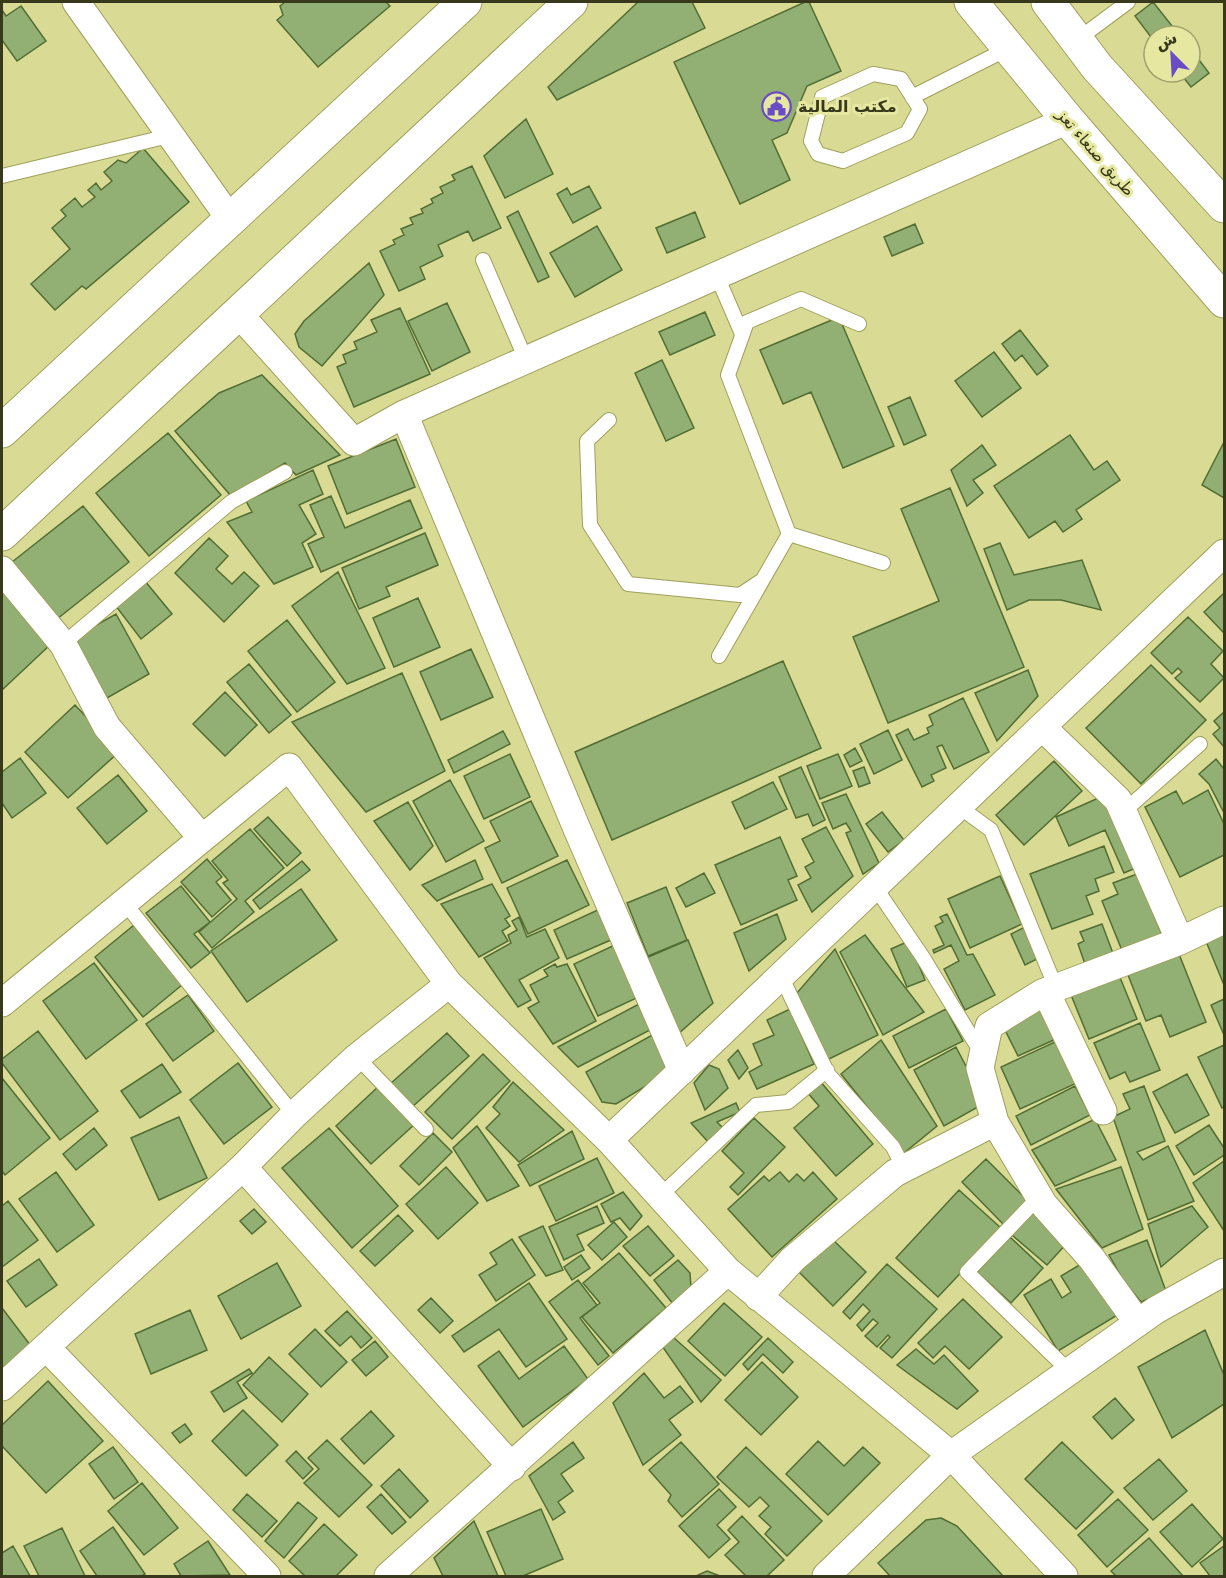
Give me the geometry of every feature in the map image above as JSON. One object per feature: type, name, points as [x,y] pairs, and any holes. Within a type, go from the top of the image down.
[{"type":"main road","points":[[2,431],[465,2]]},
{"type":"main road","points":[[2,534],[571,2]]},
{"type":"main road","name":"طريق صنعاء تعز","points":[[971,2],[1068,120],[1224,301]]},
{"type":"main road","points":[[1048,2],[1097,67],[1224,206]]},
{"type":"street","points":[[76,2],[173,135],[230,219]]},
{"type":"street","points":[[238,313],[354,442],[404,414],[1068,120]]},
{"type":"street","points":[[404,414],[572,818],[682,1071]]},
{"type":"street","points":[[609,1140],[1224,553]]},
{"type":"street","points":[[2,570],[63,644],[107,727],[202,838]]},
{"type":"street","points":[[1042,727],[1118,800],[1180,941]]},
{"type":"street","points":[[2,1003],[289,767],[450,984],[609,1140],[728,1271],[951,1455],[1052,1573]]},
{"type":"street","points":[[1138,1323],[1092,1259],[1039,1197],[995,1122],[980,1068],[982,1056],[989,1026],[1051,990],[1180,941],[1224,920]]},
{"type":"street","points":[[2,1387],[243,1167],[294,1115],[357,1057],[450,984]]},
{"type":"street","points":[[1051,990],[1102,1111]]},
{"type":"street","points":[[759,1297],[793,1259],[895,1173],[995,1122]]},
{"type":"street","points":[[243,1167],[512,1467]]},
{"type":"street","points":[[388,1576],[728,1271]]},
{"type":"street","points":[[826,1576],[951,1455],[1138,1323],[1224,1272]]},
{"type":"street","points":[[46,1347],[267,1576]]},
{"type":"lane","points":[[1077,40],[1128,2]]},
{"type":"lane","points":[[912,97],[1009,48]]},
{"type":"lane","points":[[873,74],[901,79],[912,97],[920,109],[907,133],[843,162],[818,154],[811,141],[822,97],[873,74]]},
{"type":"lane","points":[[2,176],[173,135]]},
{"type":"lane","points":[[483,260],[526,360]]},
{"type":"lane","points":[[717,276],[742,334]]},
{"type":"lane","points":[[789,534],[728,375],[747,322],[801,298],[859,324]]},
{"type":"lane","points":[[609,420],[587,441],[590,525],[628,584],[740,595],[763,580]]},
{"type":"lane","points":[[63,644],[231,502],[285,472]]},
{"type":"lane","points":[[789,534],[883,563]]},
{"type":"lane","points":[[719,656],[789,534]]},
{"type":"lane","points":[[1123,812],[1200,744]]},
{"type":"lane","points":[[958,806],[991,830],[1051,990]]},
{"type":"lane","points":[[874,887],[922,956],[982,1056]]},
{"type":"lane","points":[[124,902],[294,1115]]},
{"type":"lane","points":[[781,976],[826,1070],[893,1147],[904,1169]]},
{"type":"lane","points":[[357,1057],[426,1129]]},
{"type":"lane","points":[[660,1196],[756,1105],[788,1102],[826,1070]]},
{"type":"lane","points":[[1039,1197],[967,1272],[1069,1371]]},
{"type":"building","points":[[285,2],[386,2],[390,6],[318,67],[277,20],[283,15],[280,6]]},
{"type":"building","points":[[638,2],[692,2],[705,28],[557,100],[548,87]]},
{"type":"building","points":[[809,2],[841,71],[807,86],[787,133],[772,140],[790,180],[740,204],[674,62]]},
{"type":"building","points":[[1153,2],[1170,24],[1142,25],[1135,16]]},
{"type":"building","points":[[21,6],[46,41],[17,61],[2,40],[2,10],[6,16]]},
{"type":"building","points":[[1202,64],[1209,73],[1202,78]]},
{"type":"building","points":[[526,119],[553,174],[505,198],[484,156]]},
{"type":"building","points":[[143,148],[189,202],[86,289],[82,286],[55,310],[31,284],[70,249],[52,228],[66,216],[61,210],[75,198],[82,207],[95,197],[88,190],[96,183],[101,190],[112,181],[104,172],[118,160],[126,163]]},
{"type":"building","points":[[472,166],[501,228],[473,241],[468,231],[438,245],[443,256],[420,267],[425,279],[399,291],[380,251],[395,244],[393,240],[404,235],[401,229],[413,224],[410,218],[423,213],[421,209],[433,203],[431,199],[443,193],[440,187],[455,180],[452,175]]},
{"type":"building","points":[[589,186],[601,208],[573,223],[557,194],[567,188],[571,195]]},
{"type":"building","points":[[518,211],[549,277],[538,282],[507,217]]},
{"type":"building","points":[[695,212],[705,237],[667,253],[656,228]]},
{"type":"building","points":[[915,224],[923,243],[892,256],[884,237]]},
{"type":"building","points":[[597,226],[622,270],[575,297],[550,253]]},
{"type":"building","points":[[369,263],[384,295],[322,366],[299,347],[295,334],[304,321]]},
{"type":"building","points":[[447,303],[470,352],[432,371],[408,321]]},
{"type":"building","points":[[400,308],[430,374],[354,407],[337,367],[346,363],[343,355],[357,349],[354,342],[377,332],[371,320]]},
{"type":"building","points":[[705,312],[715,335],[670,355],[659,332]]},
{"type":"building","points":[[839,317],[894,446],[843,468],[811,392],[783,404],[760,350]]},
{"type":"building","points":[[1020,330],[1048,366],[1037,375],[1022,355],[1015,361],[1002,344]]},
{"type":"building","points":[[994,352],[1021,388],[982,417],[955,381]]},
{"type":"building","points":[[662,360],[694,428],[666,441],[635,373]]},
{"type":"building","points":[[262,375],[340,455],[296,475],[285,463],[231,496],[175,431],[219,393]]},
{"type":"building","points":[[910,397],[926,435],[904,445],[888,407]]},
{"type":"building","points":[[168,433],[221,495],[149,556],[96,493]]},
{"type":"building","points":[[1070,435],[1094,470],[1107,461],[1120,480],[1076,510],[1082,519],[1063,532],[1055,521],[1029,538],[994,486]]},
{"type":"building","points":[[396,439],[415,487],[347,514],[328,466]]},
{"type":"building","points":[[1224,442],[1224,498],[1202,485]]},
{"type":"building","points":[[982,445],[996,465],[973,480],[983,493],[967,506],[951,470]]},
{"type":"building","points":[[313,470],[323,494],[299,505],[316,534],[302,543],[313,567],[274,584],[227,522],[252,512],[246,501]]},
{"type":"building","points":[[950,488],[1024,667],[888,723],[853,637],[939,601],[901,509]]},
{"type":"building","points":[[331,496],[345,528],[410,500],[422,528],[321,572],[308,544],[324,537],[310,505]]},
{"type":"building","points":[[83,506],[129,562],[57,619],[12,562]]},
{"type":"building","points":[[425,533],[438,565],[386,587],[390,596],[359,609],[342,568]]},
{"type":"building","points":[[209,538],[228,556],[216,569],[232,584],[244,572],[259,586],[224,622],[175,573]]},
{"type":"building","points":[[1000,543],[1014,575],[1082,560],[1101,610],[1061,600],[1029,600],[1007,610],[984,549]]},
{"type":"building","points":[[338,572],[385,668],[347,684],[292,606]]},
{"type":"building","points":[[145,581],[172,614],[141,639],[115,605]]},
{"type":"building","points":[[2,589],[51,644],[2,690]]},
{"type":"building","points":[[1224,595],[1224,633],[1204,612]]},
{"type":"building","points":[[418,598],[440,647],[394,667],[373,618]]},
{"type":"building","points":[[116,614],[149,674],[107,698],[73,638]]},
{"type":"building","points":[[1188,617],[1223,651],[1211,664],[1224,678],[1200,702],[1175,678],[1182,672],[1178,668],[1172,674],[1151,653]]},
{"type":"building","points":[[287,620],[335,682],[297,712],[248,651]]},
{"type":"building","points":[[471,649],[493,697],[441,720],[420,672]]},
{"type":"building","points":[[783,661],[821,748],[612,840],[575,752]]},
{"type":"building","points":[[249,664],[291,715],[269,733],[227,682]]},
{"type":"building","points":[[1151,665],[1206,720],[1141,784],[1086,728]]},
{"type":"building","points":[[1028,670],[1038,696],[997,741],[975,693]]},
{"type":"building","points":[[402,673],[445,771],[366,812],[292,722]]},
{"type":"building","points":[[225,692],[257,725],[225,756],[193,724]]},
{"type":"building","points":[[963,698],[989,752],[954,769],[942,745],[937,747],[946,768],[931,775],[934,781],[922,787],[896,735],[908,729],[914,740],[929,733],[927,728],[933,725],[929,715]]},
{"type":"building","points":[[75,705],[119,752],[68,798],[25,752]]},
{"type":"building","points":[[1224,712],[1224,747],[1213,734],[1220,728],[1214,721]]},
{"type":"building","points":[[888,730],[902,760],[874,774],[860,744]]},
{"type":"building","points":[[503,731],[510,744],[454,773],[448,760]]},
{"type":"building","points":[[855,748],[862,761],[850,767],[844,755]]},
{"type":"building","points":[[510,754],[530,797],[484,819],[464,776]]},
{"type":"building","points":[[838,754],[852,786],[820,799],[807,766]]},
{"type":"building","points":[[20,758],[46,793],[12,818],[2,803],[2,772]]},
{"type":"building","points":[[1216,759],[1224,769],[1224,813],[1209,784],[1199,774]]},
{"type":"building","points":[[1054,761],[1082,791],[1024,845],[996,815]]},
{"type":"building","points":[[801,767],[825,820],[813,826],[808,814],[796,818],[779,777]]},
{"type":"building","points":[[864,767],[870,783],[859,787],[853,771]]},
{"type":"building","points":[[118,775],[147,811],[107,844],[77,808]]},
{"type":"building","points":[[450,780],[484,841],[446,862],[413,801]]},
{"type":"building","points":[[773,782],[787,809],[745,829],[732,802]]},
{"type":"building","points":[[1208,790],[1224,824],[1224,855],[1180,877],[1145,807],[1176,791],[1183,804]]},
{"type":"building","points":[[846,794],[879,863],[863,874],[846,833],[851,831],[846,823],[833,829],[822,803]]},
{"type":"building","points":[[1105,795],[1138,867],[1124,873],[1105,830],[1069,846],[1056,817]]},
{"type":"building","points":[[531,801],[558,856],[502,883],[485,848],[500,841],[490,821]]},
{"type":"building","points":[[408,802],[433,846],[410,870],[374,821]]},
{"type":"building","points":[[882,812],[904,840],[888,852],[866,824]]},
{"type":"building","points":[[268,817],[301,853],[287,866],[254,829]]},
{"type":"building","points":[[826,827],[853,876],[812,912],[798,885],[811,878],[805,867],[814,862],[802,839]]},
{"type":"building","points":[[250,829],[284,868],[245,901],[254,912],[212,948],[199,932],[237,899],[223,883],[228,880],[212,861]]},
{"type":"building","points":[[780,837],[797,876],[788,880],[797,900],[741,925],[715,865]]},
{"type":"building","points":[[1104,846],[1114,872],[1095,879],[1099,891],[1086,896],[1093,914],[1052,929],[1030,874]]},
{"type":"building","points":[[207,859],[222,877],[216,882],[231,900],[212,917],[181,882]]},
{"type":"building","points":[[475,860],[483,879],[437,901],[422,885]]},
{"type":"building","points":[[567,860],[589,905],[528,934],[507,888]]},
{"type":"building","points":[[302,861],[310,870],[260,909],[253,900]]},
{"type":"building","points":[[704,873],[715,893],[686,907],[676,888]]},
{"type":"building","points":[[1137,874],[1163,937],[1123,953],[1102,901],[1118,894],[1113,883]]},
{"type":"building","points":[[1000,876],[1022,924],[970,948],[948,899]]},
{"type":"building","points":[[492,884],[510,916],[505,919],[510,926],[502,931],[508,941],[479,957],[441,904]]},
{"type":"building","points":[[181,886],[210,922],[194,934],[210,953],[191,968],[146,913]]},
{"type":"building","points":[[666,887],[687,940],[648,956],[627,903]]},
{"type":"building","points":[[301,889],[337,940],[247,1002],[211,951]]},
{"type":"building","points":[[600,909],[613,939],[567,959],[554,930]]},
{"type":"building","points":[[777,914],[786,939],[749,971],[734,933]]},
{"type":"building","points":[[947,914],[967,955],[973,954],[995,995],[965,1010],[944,969],[959,961],[951,945],[934,953],[933,950],[944,945],[935,926],[943,922],[940,917]]},
{"type":"building","points":[[519,917],[527,937],[545,929],[559,958],[519,980],[531,1000],[518,1007],[484,958],[511,943],[508,935],[517,930],[512,921]]},
{"type":"building","points":[[1102,924],[1114,956],[1086,967],[1078,944],[1084,941],[1080,932]]},
{"type":"building","points":[[134,925],[182,985],[143,1017],[95,957]]},
{"type":"building","points":[[1025,927],[1039,958],[1025,965],[1011,934]]},
{"type":"building","points":[[1224,931],[1224,985],[1205,939]]},
{"type":"building","points":[[865,935],[924,1012],[883,1035],[840,952]]},
{"type":"building","points":[[688,940],[713,1003],[677,1035],[646,958]]},
{"type":"building","points":[[909,941],[925,980],[907,987],[891,949]]},
{"type":"building","points":[[619,943],[643,995],[598,1016],[574,964]]},
{"type":"building","points":[[835,949],[878,1035],[827,1060],[796,994]]},
{"type":"building","points":[[1179,954],[1206,1022],[1170,1037],[1161,1015],[1146,1021],[1128,975]]},
{"type":"building","points":[[94,963],[137,1020],[86,1059],[43,1001]]},
{"type":"building","points":[[555,964],[557,967],[567,964],[596,1021],[553,1044],[528,1008],[539,1002],[530,985],[548,976],[544,970]]},
{"type":"building","points":[[1119,975],[1137,1019],[1089,1039],[1071,995]]},
{"type":"building","points":[[188,995],[214,1031],[173,1061],[146,1024]]},
{"type":"building","points":[[1224,999],[1224,1035],[1211,1005]]},
{"type":"building","points":[[639,1004],[652,1029],[578,1067],[558,1047]]},
{"type":"building","points":[[1042,1007],[1056,1039],[1018,1056],[1004,1028]]},
{"type":"building","points":[[790,1009],[814,1064],[757,1089],[749,1072],[762,1065],[753,1044],[774,1035],[767,1020]]},
{"type":"building","points":[[946,1009],[963,1041],[909,1068],[893,1036]]},
{"type":"building","points":[[1140,1023],[1160,1070],[1130,1082],[1125,1072],[1110,1079],[1094,1043]]},
{"type":"building","points":[[38,1031],[98,1111],[60,1140],[2,1063],[2,1059]]},
{"type":"building","points":[[447,1033],[469,1056],[411,1108],[389,1085]]},
{"type":"building","points":[[654,1034],[670,1064],[666,1074],[616,1104],[602,1102],[586,1072]]},
{"type":"building","points":[[881,1040],[937,1126],[904,1153],[841,1074]]},
{"type":"building","points":[[1057,1041],[1077,1083],[1020,1109],[1001,1067]]},
{"type":"building","points":[[1224,1045],[1224,1107],[1222,1108],[1198,1057]]},
{"type":"building","points":[[956,1047],[985,1103],[944,1126],[914,1070]]},
{"type":"building","points":[[738,1050],[748,1068],[739,1079],[728,1060]]},
{"type":"building","points":[[483,1054],[510,1081],[452,1139],[425,1112]]},
{"type":"building","points":[[238,1063],[272,1107],[224,1144],[190,1100]]},
{"type":"building","points":[[162,1064],[181,1092],[140,1118],[121,1091]]},
{"type":"building","points":[[709,1065],[719,1069],[728,1088],[705,1110],[694,1083]]},
{"type":"building","points":[[1187,1074],[1209,1115],[1175,1133],[1153,1092]]},
{"type":"building","points":[[2,1078],[50,1138],[5,1175],[2,1171]]},
{"type":"building","points":[[820,1081],[873,1144],[836,1176],[794,1128],[819,1106],[807,1092]]},
{"type":"building","points":[[513,1082],[564,1130],[519,1162],[486,1128],[500,1114],[493,1107]]},
{"type":"building","points":[[379,1086],[415,1124],[371,1164],[336,1126]]},
{"type":"building","points":[[1075,1086],[1090,1115],[1031,1145],[1016,1116]]},
{"type":"building","points":[[1144,1086],[1165,1141],[1137,1152],[1143,1160],[1168,1146],[1194,1201],[1148,1220],[1113,1117],[1130,1109],[1123,1094]]},
{"type":"building","points":[[736,1103],[740,1112],[717,1122],[726,1131],[710,1144],[691,1123]]},
{"type":"building","points":[[179,1117],[207,1178],[159,1200],[131,1138]]},
{"type":"building","points":[[754,1118],[785,1147],[738,1195],[730,1187],[744,1173],[722,1151]]},
{"type":"building","points":[[1095,1119],[1116,1160],[1055,1186],[1032,1150]]},
{"type":"building","points":[[1209,1125],[1224,1148],[1224,1155],[1194,1175],[1176,1146]]},
{"type":"building","points":[[477,1126],[519,1186],[487,1201],[453,1148]]},
{"type":"building","points":[[94,1128],[107,1145],[76,1170],[63,1154]]},
{"type":"building","points":[[329,1128],[398,1206],[352,1248],[282,1168]]},
{"type":"building","points":[[572,1131],[584,1159],[530,1186],[518,1165]]},
{"type":"building","points":[[433,1133],[452,1152],[419,1185],[400,1166]]},
{"type":"building","points":[[597,1158],[614,1193],[556,1221],[539,1186]]},
{"type":"building","points":[[986,1159],[1028,1201],[1004,1225],[962,1182]]},
{"type":"building","points":[[1224,1161],[1224,1231],[1193,1183]]},
{"type":"building","points":[[446,1167],[478,1203],[438,1239],[406,1204]]},
{"type":"building","points":[[1121,1167],[1143,1229],[1102,1248],[1056,1189]]},
{"type":"building","points":[[56,1172],[94,1225],[57,1252],[19,1199]]},
{"type":"building","points":[[780,1172],[789,1182],[797,1174],[804,1181],[813,1172],[837,1199],[772,1257],[728,1209],[764,1176],[769,1181]]},
{"type":"building","points":[[959,1190],[1002,1229],[938,1297],[896,1258]]},
{"type":"building","points":[[623,1192],[642,1216],[630,1230],[620,1218],[611,1222],[601,1204]]},
{"type":"building","points":[[8,1201],[38,1240],[2,1267],[2,1206]]},
{"type":"building","points":[[597,1206],[604,1223],[577,1235],[584,1250],[564,1260],[549,1227]]},
{"type":"building","points":[[1192,1206],[1208,1227],[1161,1267],[1148,1224]]},
{"type":"building","points":[[254,1209],[266,1222],[252,1234],[240,1221]]},
{"type":"building","points":[[1032,1211],[1068,1242],[1047,1265],[1012,1235]]},
{"type":"building","points":[[398,1215],[413,1231],[375,1266],[360,1251]]},
{"type":"building","points":[[614,1222],[627,1237],[602,1260],[588,1245]]},
{"type":"building","points":[[543,1226],[563,1270],[546,1276],[519,1237]]},
{"type":"building","points":[[648,1226],[674,1256],[650,1276],[623,1246]]},
{"type":"building","points":[[829,1236],[866,1272],[833,1306],[796,1269]]},
{"type":"building","points":[[1010,1237],[1043,1268],[1011,1303],[977,1272]]},
{"type":"building","points":[[512,1239],[535,1275],[496,1301],[479,1275],[497,1264],[490,1253]]},
{"type":"building","points":[[1147,1240],[1166,1291],[1141,1302],[1123,1280],[1109,1255]]},
{"type":"building","points":[[619,1253],[666,1308],[613,1353],[582,1317],[600,1303],[583,1283]]},
{"type":"building","points":[[581,1255],[590,1268],[572,1280],[564,1267]]},
{"type":"building","points":[[39,1259],[57,1285],[26,1307],[7,1281]]},
{"type":"building","points":[[678,1260],[690,1273],[691,1288],[673,1304],[654,1280]]},
{"type":"building","points":[[1086,1261],[1119,1314],[1058,1351],[1024,1295],[1051,1279],[1062,1298],[1071,1292],[1061,1276]]},
{"type":"building","points":[[277,1263],[301,1306],[241,1339],[218,1296]]},
{"type":"building","points":[[887,1264],[937,1309],[892,1358],[880,1348],[890,1337],[888,1335],[877,1347],[865,1336],[878,1323],[873,1319],[862,1331],[857,1325],[870,1311],[863,1304],[850,1319],[843,1312]]},
{"type":"building","points":[[578,1280],[597,1305],[580,1318],[609,1356],[598,1365],[549,1302]]},
{"type":"building","points":[[529,1283],[567,1339],[526,1367],[499,1329],[464,1352],[452,1336]]},
{"type":"building","points":[[431,1298],[453,1321],[440,1333],[418,1310]]},
{"type":"building","points":[[963,1299],[1002,1337],[969,1369],[945,1346],[933,1358],[918,1343]]},
{"type":"building","points":[[724,1303],[762,1337],[725,1376],[688,1341]]},
{"type":"building","points":[[2,1308],[31,1346],[2,1368]]},
{"type":"building","points":[[190,1310],[207,1350],[151,1374],[135,1334]]},
{"type":"building","points":[[347,1311],[372,1338],[361,1348],[351,1336],[340,1346],[325,1331]]},
{"type":"building","points":[[315,1329],[347,1362],[321,1387],[289,1354]]},
{"type":"building","points":[[1205,1330],[1224,1375],[1224,1404],[1172,1438],[1138,1367]]},
{"type":"building","points":[[673,1337],[721,1380],[701,1402],[662,1346]]},
{"type":"building","points":[[768,1338],[793,1362],[783,1373],[763,1354],[748,1370],[743,1364]]},
{"type":"building","points":[[375,1341],[388,1357],[366,1376],[352,1360]]},
{"type":"building","points":[[564,1346],[588,1379],[523,1427],[478,1366],[499,1351],[519,1379]]},
{"type":"building","points":[[916,1349],[934,1364],[944,1355],[978,1391],[957,1409],[897,1365]]},
{"type":"building","points":[[269,1357],[308,1394],[282,1422],[243,1385]]},
{"type":"building","points":[[762,1362],[798,1397],[761,1435],[725,1400]]},
{"type":"building","points":[[249,1369],[252,1373],[237,1382],[247,1398],[224,1412],[211,1392]]},
{"type":"building","points":[[644,1373],[664,1398],[680,1386],[693,1402],[669,1420],[681,1435],[643,1465],[613,1403]]},
{"type":"building","points":[[48,1381],[103,1441],[46,1493],[2,1446],[2,1425]]},
{"type":"building","points":[[1115,1398],[1134,1420],[1112,1439],[1093,1417]]},
{"type":"building","points":[[243,1410],[278,1445],[246,1476],[212,1441]]},
{"type":"building","points":[[371,1411],[394,1436],[364,1464],[341,1439]]},
{"type":"building","points":[[185,1424],[192,1434],[180,1443],[172,1433]]},
{"type":"building","points":[[327,1440],[372,1485],[339,1517],[304,1483],[319,1469],[308,1458]]},
{"type":"building","points":[[818,1441],[844,1466],[863,1447],[880,1463],[828,1515],[786,1474]]},
{"type":"building","points":[[573,1442],[584,1458],[561,1474],[573,1491],[558,1502],[565,1512],[553,1520],[529,1476]]},
{"type":"building","points":[[681,1442],[719,1484],[682,1517],[668,1501],[671,1495],[649,1470]]},
{"type":"building","points":[[1062,1442],[1113,1492],[1076,1529],[1025,1479]]},
{"type":"building","points":[[113,1447],[138,1482],[114,1499],[89,1464]]},
{"type":"building","points":[[746,1447],[822,1521],[787,1556],[765,1534],[771,1527],[759,1516],[769,1506],[760,1497],[749,1507],[717,1477]]},
{"type":"building","points":[[296,1451],[313,1469],[303,1479],[286,1461]]},
{"type":"building","points":[[1159,1459],[1187,1491],[1153,1520],[1124,1488]]},
{"type":"building","points":[[399,1469],[428,1501],[410,1518],[381,1486]]},
{"type":"building","points":[[142,1483],[178,1528],[144,1555],[108,1511]]},
{"type":"building","points":[[719,1489],[736,1507],[717,1525],[730,1539],[709,1558],[679,1526]]},
{"type":"building","points":[[247,1494],[277,1521],[262,1537],[233,1510]]},
{"type":"building","points":[[381,1494],[406,1522],[392,1534],[367,1507]]},
{"type":"building","points":[[1118,1499],[1148,1530],[1107,1567],[1078,1535]]},
{"type":"building","points":[[298,1502],[317,1518],[284,1558],[265,1541]]},
{"type":"building","points":[[1192,1504],[1223,1539],[1192,1567],[1160,1532]]},
{"type":"building","points":[[541,1509],[563,1559],[523,1576],[506,1576],[487,1532]]},
{"type":"building","points":[[742,1516],[784,1560],[767,1576],[746,1576],[725,1555],[739,1542],[728,1530]]},
{"type":"building","points":[[941,1518],[957,1526],[1003,1576],[890,1576],[878,1563],[926,1520]]},
{"type":"building","points":[[474,1521],[498,1576],[443,1576],[434,1558]]},
{"type":"building","points":[[324,1524],[357,1555],[336,1576],[305,1576],[289,1561]]},
{"type":"building","points":[[113,1527],[145,1574],[141,1576],[97,1576],[80,1551]]},
{"type":"building","points":[[62,1528],[85,1576],[39,1576],[24,1546]]},
{"type":"building","points":[[1149,1538],[1183,1576],[1116,1576],[1111,1571]]},
{"type":"building","points":[[208,1541],[230,1575],[181,1576],[174,1564]]},
{"type":"building","points":[[13,1546],[30,1576],[2,1576],[2,1553]]},
{"type":"building","points":[[1224,1546],[1224,1576],[1210,1576],[1200,1563]]},
{"type":"building","points":[[707,1571],[720,1576],[696,1576]]},
{"type":"place","name":"مكتب المالية","points":[[777,106]]}]
